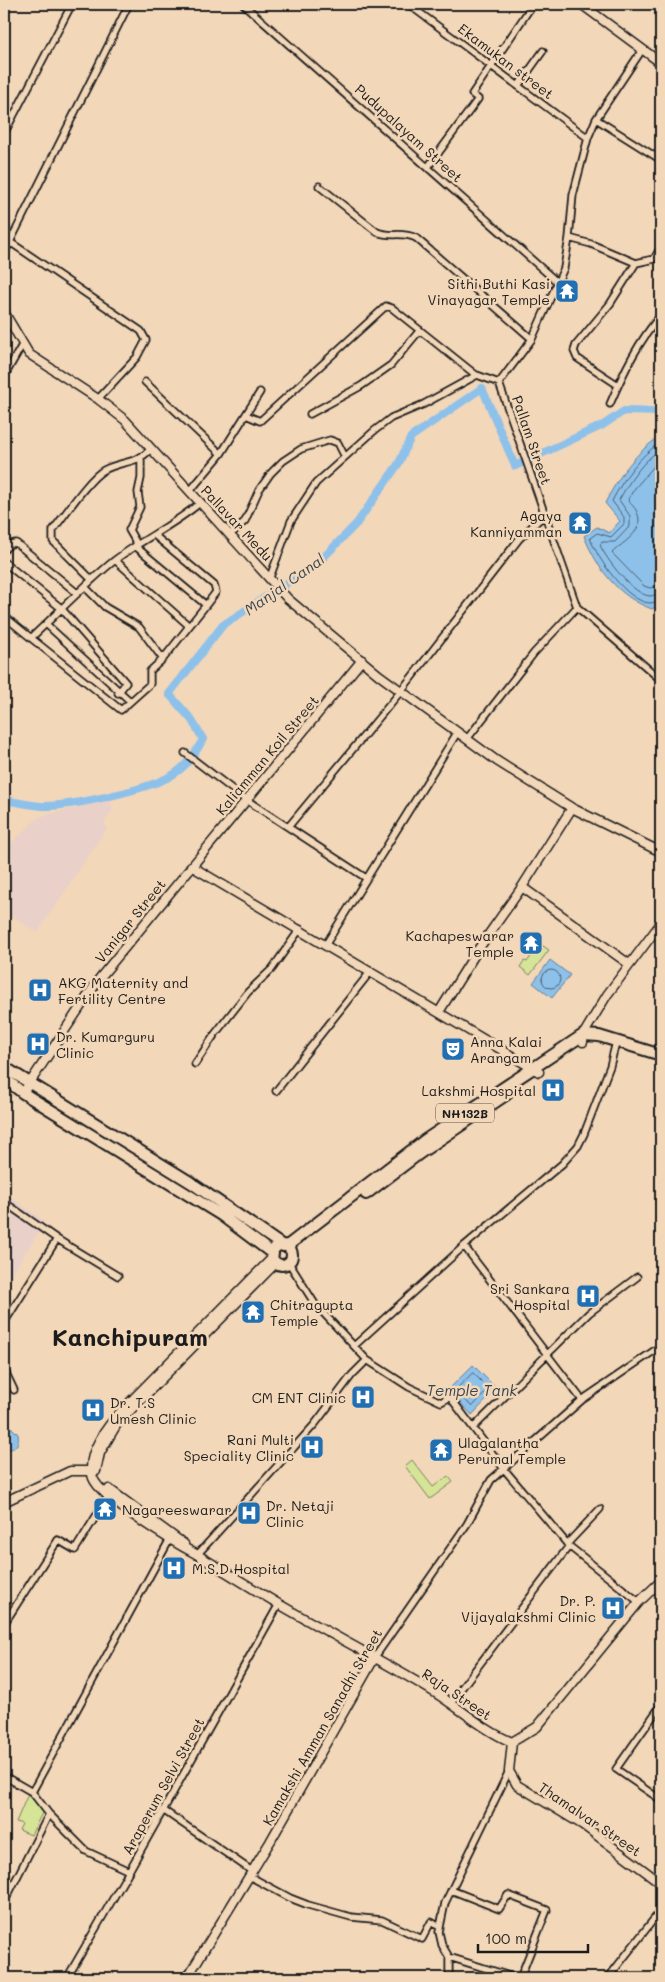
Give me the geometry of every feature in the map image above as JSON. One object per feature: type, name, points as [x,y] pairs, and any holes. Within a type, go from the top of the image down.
[{"type":"highway","points":[[583,1039],[599,1036],[661,1055]]},
{"type":"highway","points":[[583,1039],[614,1046],[661,1061]]},
{"type":"highway","name":"NH132B","points":[[287,1247],[583,1039]]},
{"type":"highway","points":[[4,1067],[190,1182],[287,1247],[292,1258],[289,1263],[282,1265],[221,1215],[23,1093],[4,1078]]},
{"type":"highway","points":[[274,1258],[275,1249],[287,1247]]},
{"type":"main road","points":[[581,4],[661,63]]},
{"type":"main road","name":"Pallavar Medu","points":[[4,312],[29,354],[45,366],[98,398],[125,420],[150,450],[231,534],[288,599],[362,660],[497,761],[572,808],[661,852]]},
{"type":"main road","name":"Kaliamman Koil Street","points":[[191,866],[362,660]]},
{"type":"main road","points":[[439,1012],[477,950],[522,887],[572,808]]},
{"type":"main road","points":[[191,866],[537,1070]]},
{"type":"main road","name":"Vanigar Street","points":[[23,1093],[99,979],[191,866]]},
{"type":"main road","points":[[522,887],[629,964]]},
{"type":"main road","points":[[583,1039],[595,1014],[629,964],[661,923]]},
{"type":"main road","points":[[595,1014],[593,1024],[599,1036]]},
{"type":"main road","points":[[4,1502],[70,1471],[94,1471],[100,1453],[117,1424],[274,1258]]},
{"type":"main road","name":"Raja Street","points":[[94,1471],[94,1480],[109,1495],[197,1555],[451,1702],[496,1736],[512,1742]]},
{"type":"main road","name":"Raja Street","points":[[94,1471],[107,1487],[171,1538]]},
{"type":"main road","points":[[509,1771],[512,1742],[537,1727],[640,1602],[661,1581]]},
{"type":"main road","name":"Kamakshi Amman Sanadhi Street","points":[[187,1978],[375,1657]]},
{"type":"main road","name":"Thamalvar Street","points":[[509,1771],[517,1785],[583,1826],[661,1884]]},
{"type":"street","points":[[4,134],[72,4]]},
{"type":"street","points":[[4,254],[130,4]]},
{"type":"street","name":"Pudupalayam Street","points":[[243,4],[557,282]]},
{"type":"street","name":"Ekamukan street","points":[[408,4],[588,138]]},
{"type":"street","points":[[428,167],[478,99],[472,94],[533,4]]},
{"type":"street","name":"Pallam Street","points":[[642,50],[596,119],[588,138],[573,195],[564,268],[532,339],[499,383],[577,607],[661,680]]},
{"type":"street","points":[[518,86],[543,51]]},
{"type":"street","points":[[596,119],[661,160]]},
{"type":"street","points":[[319,186],[377,232],[386,236],[406,233],[416,238],[532,339]]},
{"type":"street","points":[[569,238],[591,244],[636,263],[654,259],[661,247]]},
{"type":"street","points":[[10,242],[141,331],[146,340],[137,357],[98,398]]},
{"type":"street","points":[[618,385],[577,358],[574,351],[576,345],[610,304],[636,263]]},
{"type":"street","points":[[246,415],[260,421],[383,307],[389,306],[476,375],[499,383]]},
{"type":"street","points":[[610,404],[628,361],[646,333],[661,315]]},
{"type":"street","points":[[310,414],[361,386],[391,365],[420,330]]},
{"type":"street","points":[[4,377],[22,345]]},
{"type":"street","points":[[270,577],[291,522],[316,483],[391,418],[424,404],[476,375]]},
{"type":"street","points":[[145,382],[221,454]]},
{"type":"street","points":[[190,491],[221,454],[260,392]]},
{"type":"street","points":[[231,534],[245,521],[259,490],[270,473],[283,461],[301,450],[330,440],[338,443],[345,457]]},
{"type":"street","points":[[92,580],[53,541],[53,530],[103,470],[118,464],[141,460],[150,450]]},
{"type":"street","points":[[141,460],[141,478],[138,492],[140,507],[130,530],[136,545],[206,605]]},
{"type":"street","points":[[31,638],[77,593],[115,560],[136,545],[185,516],[201,502]]},
{"type":"street","points":[[289,826],[401,691],[519,540],[544,515]]},
{"type":"street","points":[[4,616],[120,709],[150,684],[150,671],[163,659],[216,592],[214,585],[154,535]]},
{"type":"street","points":[[4,550],[10,544],[16,543],[77,593]]},
{"type":"street","points":[[115,560],[188,625]]},
{"type":"street","points":[[4,562],[61,608],[125,680],[126,686],[118,693]]},
{"type":"street","points":[[85,586],[105,607],[139,627],[163,659]]},
{"type":"street","points":[[468,739],[534,653],[577,607]]},
{"type":"street","points":[[46,624],[118,693],[130,701]]},
{"type":"street","points":[[326,944],[458,733]]},
{"type":"street","points":[[185,753],[245,799],[366,878]]},
{"type":"street","points":[[195,1064],[215,1034],[248,992],[272,969],[300,929]]},
{"type":"street","points":[[276,1091],[371,971]]},
{"type":"street","points":[[354,1346],[464,1246],[562,1164],[578,1146],[598,1100],[614,1046]]},
{"type":"street","points":[[4,1202],[58,1239],[118,1276]]},
{"type":"street","points":[[4,1323],[58,1239]]},
{"type":"street","points":[[464,1246],[582,1400]]},
{"type":"street","points":[[289,1263],[315,1304],[367,1360],[409,1387],[440,1402],[450,1397],[504,1469],[568,1545],[640,1602]]},
{"type":"street","points":[[474,1427],[589,1313],[638,1277]]},
{"type":"street","points":[[4,1310],[10,1314]]},
{"type":"street","name":"Kamakshi Amman Sanadhi Street","points":[[375,1657],[467,1524],[491,1480],[582,1400],[661,1346]]},
{"type":"street","points":[[197,1555],[315,1424],[352,1375],[367,1360]]},
{"type":"street","points":[[4,1369],[14,1390]]},
{"type":"street","points":[[4,1624],[58,1540],[74,1550],[109,1495]]},
{"type":"street","points":[[451,1702],[568,1545],[600,1509]]},
{"type":"street","points":[[32,1792],[171,1538]]},
{"type":"street","name":"Araperum Selvi Street","points":[[67,1978],[130,1871],[279,1604]]},
{"type":"street","points":[[660,1798],[616,1769],[661,1705]]},
{"type":"street","points":[[654,1713],[661,1718]]},
{"type":"street","points":[[449,1978],[448,1957],[442,1946],[439,1932],[445,1903],[509,1771]]},
{"type":"street","points":[[4,1776],[32,1792],[49,1814],[86,1851],[130,1871]]},
{"type":"street","points":[[164,1810],[250,1873],[290,1898],[308,1905],[351,1916],[382,1920],[422,1939],[431,1922],[440,1926]]},
{"type":"street","points":[[4,1903],[49,1814]]},
{"type":"street","points":[[451,1890],[499,1909],[508,1895],[547,1910],[520,1978]]},
{"type":"street","points":[[608,1978],[661,1910]]},
{"type":"street","points":[[448,1957],[516,1978]]},
{"type":"shaded area","points":[[109,799],[113,809],[104,822],[107,828],[37,933],[4,910],[4,850],[39,817]]},
{"type":"shaded area","points":[[4,1192],[45,1222],[4,1286]]},
{"type":"green space","points":[[540,944],[549,950],[530,975],[520,967],[524,961],[527,962]]},
{"type":"green space","points":[[412,1460],[433,1487],[448,1476],[453,1482],[430,1499],[405,1466]]},
{"type":"green space","points":[[28,1794],[43,1811],[31,1835],[19,1830],[22,1824],[16,1822]]},
{"type":"water","points":[[661,436],[661,604],[652,609],[629,597],[610,580],[595,559],[584,536],[597,527],[609,533],[620,521],[605,503],[628,465],[643,449]]},
{"type":"water","points":[[550,960],[570,975],[552,998],[533,983]]},
{"type":"water","name":"Temple Tank","points":[[473,1365],[497,1389],[472,1415],[448,1390]]},
{"type":"water","points":[[11,1427],[18,1434],[18,1441],[13,1448],[4,1449],[4,1428]]},
{"type":"waterway","name":"Manjal Canal","points":[[4,800],[42,806],[71,804],[130,791],[163,780],[183,767],[203,739],[191,719],[169,694],[223,625],[319,562],[357,523],[399,463],[411,437],[482,388],[515,466],[603,425],[624,411],[661,412]]},
{"type":"place","name":"Sithi Buthi Kasi Vinayagar Temple","points":[[567,291]]},
{"type":"place","name":"Agaya Kanniyamman","points":[[580,523]]},
{"type":"place","name":"Kachapeswarar Temple","points":[[531,943]]},
{"type":"place","name":"AKG Maternity and Fertility Centre","points":[[40,990]]},
{"type":"place","name":"Dr. Kumarguru Clinic","points":[[38,1044]]},
{"type":"place","name":"Anna Kalai Arangam","points":[[453,1049]]},
{"type":"place","name":"Lakshmi Hospital","points":[[553,1090]]},
{"type":"place","name":"Sri Sankara Hospital","points":[[588,1296]]},
{"type":"place","name":"Chitragupta Temple","points":[[253,1312]]},
{"type":"place","name":"CM ENT Clinic","points":[[363,1397]]},
{"type":"place","name":"Dr. T.S Umesh Clinic","points":[[93,1410]]},
{"type":"place","name":"Rani Multi Speciality Clinic","points":[[312,1447]]},
{"type":"place","name":"Ulagalantha Perumal Temple","points":[[441,1450]]},
{"type":"place","name":"Nagareeswarar","points":[[105,1509]]},
{"type":"place","name":"Dr. Netaji Clinic","points":[[249,1513]]},
{"type":"place","name":"M.S.D Hospital","points":[[174,1568]]},
{"type":"place","name":"Dr. P. Vijayalakshmi Clinic","points":[[613,1608]]},
{"type":"district","name":"Kanchipuram","points":[[130,1336]]}]
